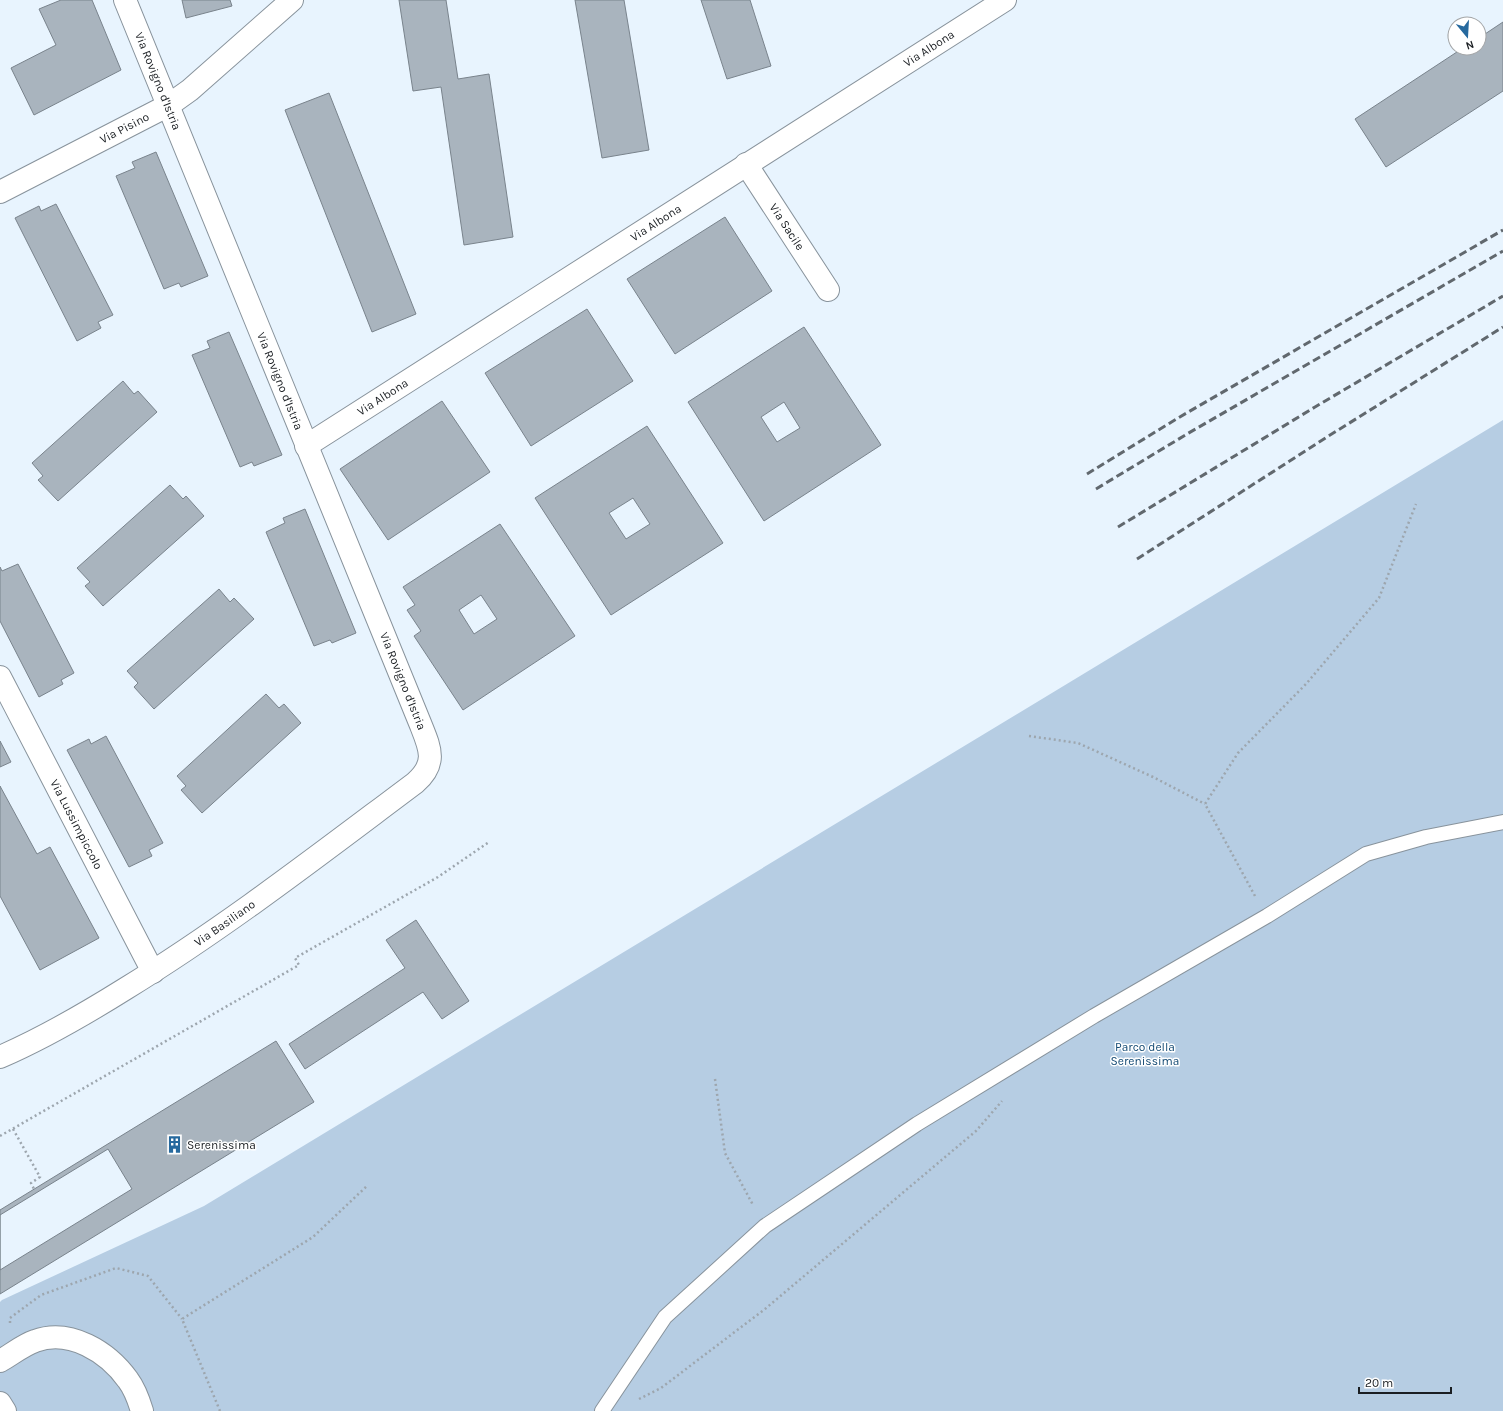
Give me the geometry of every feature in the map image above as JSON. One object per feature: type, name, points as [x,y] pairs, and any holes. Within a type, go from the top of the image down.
[{"type":"street","name":"Via Rovigno d'Istria","points":[[125,0],[427,742],[430,750],[430,764]]},
{"type":"street","name":"Via Pisino","points":[[0,192],[169,105],[190,90],[292,0]]},
{"type":"street","name":"Via Albona","points":[[306,446],[1005,0]]},
{"type":"street","name":"Via Sacile","points":[[746,164],[828,290]]},
{"type":"street","name":"Via Lussimpiccolo","points":[[0,677],[153,972]]},
{"type":"street","name":"Via Basiliano","points":[[0,1057],[86,1013],[153,972],[226,923],[415,784],[430,764]]},
{"type":"street","points":[[7,1357],[35,1341],[57,1338],[78,1340],[96,1350],[129,1380],[142,1411]]},
{"type":"street","points":[[0,1402],[5,1411]]},
{"type":"lane","points":[[602,1411],[665,1317],[765,1226],[916,1124],[1094,1016],[1267,916],[1366,854],[1426,836],[1503,822]]},
{"type":"path","points":[[1206,804],[1238,753],[1306,684],[1379,598],[1416,504]]},
{"type":"path","points":[[1029,736],[1078,743],[1153,777],[1206,804],[1242,876],[1267,916]]},
{"type":"path","points":[[0,1136],[299,965],[295,958],[438,877],[489,842]]},
{"type":"path","points":[[715,1080],[725,1153],[765,1226]]},
{"type":"path","points":[[636,1401],[661,1388],[765,1309],[976,1131],[1006,1097]]},
{"type":"path","points":[[12,1129],[40,1177],[31,1183],[34,1189]]},
{"type":"path","points":[[182,1319],[313,1237],[368,1185]]},
{"type":"path","points":[[7,1357],[10,1318],[41,1295],[116,1268],[148,1276],[182,1319],[220,1411]]},
{"type":"green space","name":"Parco della Serenissima","points":[[1503,420],[1503,1411],[0,1411],[0,1302],[2,1300],[204,1206]]},
{"type":"building","points":[[61,0],[92,0],[121,70],[34,115],[11,68],[56,45],[39,9]]},
{"type":"building","points":[[182,0],[230,0],[232,6],[186,18]]},
{"type":"building","points":[[399,0],[446,0],[458,79],[489,74],[513,237],[464,245],[441,87],[413,91]]},
{"type":"building","points":[[575,0],[624,0],[649,150],[602,158]]},
{"type":"building","points":[[701,0],[750,0],[771,66],[727,79]]},
{"type":"building","points":[[1503,22],[1503,91],[1386,167],[1355,119],[1451,56],[1487,56],[1487,33]]},
{"type":"building","points":[[329,93],[416,314],[372,332],[285,110]]},
{"type":"building","points":[[156,152],[208,276],[181,287],[179,283],[164,289],[116,176],[135,168],[132,162]]},
{"type":"building","points":[[56,204],[113,315],[98,322],[101,328],[77,341],[15,218],[39,206],[41,211]]},
{"type":"building","points":[[725,217],[772,291],[675,354],[627,279]]},
{"type":"building","points":[[587,309],[633,381],[531,446],[485,373]]},
{"type":"building","points":[[804,327],[881,445],[764,521],[688,402]],"holes":[[[784,402],[800,428],[777,442],[761,417]]]},
{"type":"building","points":[[229,332],[282,455],[254,466],[252,462],[240,467],[192,355],[210,348],[207,341]]},
{"type":"building","points":[[123,381],[134,394],[138,391],[157,412],[58,501],[38,480],[43,476],[32,463]]},
{"type":"building","points":[[442,401],[490,472],[388,540],[340,469]]},
{"type":"building","points":[[647,426],[723,543],[611,615],[535,498]],"holes":[[[633,498],[650,524],[626,539],[609,513]]]},
{"type":"building","points":[[170,485],[183,499],[186,496],[204,516],[103,606],[85,586],[90,582],[77,568]]},
{"type":"building","points":[[305,509],[356,633],[332,643],[330,640],[314,646],[266,532],[285,523],[283,518]]},
{"type":"building","points":[[500,524],[575,636],[463,710],[414,636],[421,631],[407,610],[415,605],[403,587]],"holes":[[[481,595],[497,619],[474,634],[459,610]]]},
{"type":"building","points":[[18,564],[74,673],[61,680],[63,684],[39,697],[0,621],[0,567],[2,571]]},
{"type":"building","points":[[219,589],[230,602],[234,598],[254,619],[154,709],[134,687],[138,683],[127,671]]},
{"type":"building","points":[[266,694],[279,708],[284,704],[301,723],[202,813],[181,790],[186,786],[177,776]]},
{"type":"building","points":[[106,736],[163,843],[149,850],[152,856],[129,867],[67,750],[89,739],[91,744]]},
{"type":"building","points":[[0,741],[11,762],[0,767]]},
{"type":"building","points":[[0,786],[37,854],[50,847],[99,938],[40,970],[0,896]]},
{"type":"building","points":[[416,920],[469,1001],[442,1019],[423,992],[305,1069],[289,1044],[405,968],[386,940]]},
{"type":"building","name":"Serenissima","points":[[276,1041],[314,1102],[0,1294],[0,1210]]},
{"type":"building","points":[[108,1149],[132,1189],[0,1270],[0,1215]]},
{"type":"railway","points":[[1087,474],[1178,418],[1503,230]]},
{"type":"railway","points":[[1096,489],[1187,434],[1503,251]]},
{"type":"railway","points":[[1118,527],[1315,407],[1503,296]]},
{"type":"railway","points":[[1137,559],[1327,437],[1503,327]]},
{"type":"place","name":"Serenissima","points":[[174,1145]]}]
